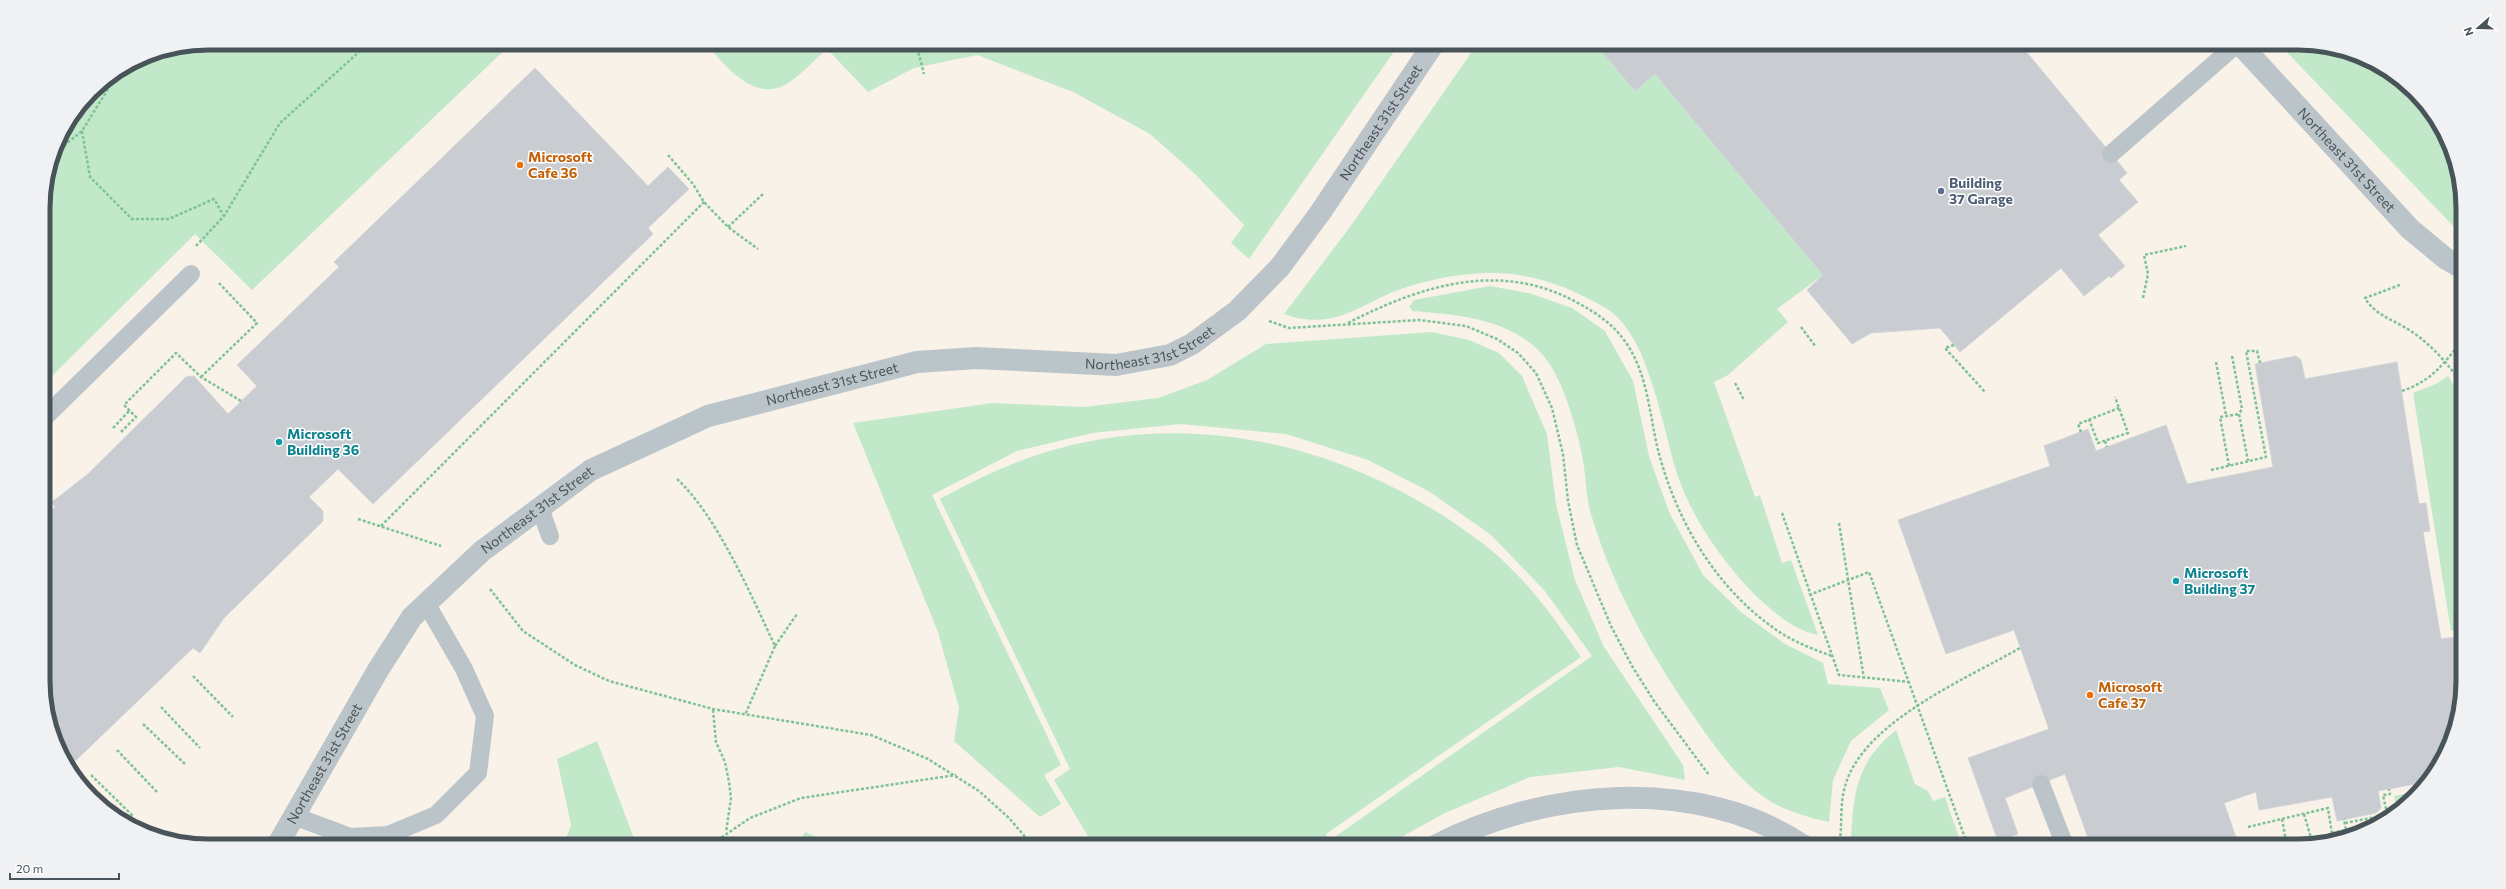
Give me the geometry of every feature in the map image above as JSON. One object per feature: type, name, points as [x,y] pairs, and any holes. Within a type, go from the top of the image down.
[{"type":"street","name":"Northeast 31st Street","points":[[281,839],[378,670],[412,617],[482,551],[591,470],[708,416],[910,364],[943,358],[976,358],[1116,364],[1170,355],[1192,344],[1237,311],[1280,267],[1320,213],[1429,50]]},
{"type":"street","name":"Northeast 31st Street","points":[[2244,50],[2410,229],[2445,258],[2456,264]]},
{"type":"street","points":[[1451,839],[1490,822],[1556,806],[1604,799],[1643,799],[1678,800],[1713,807],[1756,821],[1791,839]]},
{"type":"lane","points":[[2111,154],[2230,50]]},
{"type":"lane","points":[[50,412],[192,274]]},
{"type":"lane","points":[[540,508],[550,536]]},
{"type":"lane","points":[[294,816],[350,837],[388,835],[436,815],[478,773],[485,716],[464,669],[426,604]]},
{"type":"lane","points":[[2041,784],[2062,839]]},
{"type":"path","points":[[197,244],[224,216],[280,123],[361,50]]},
{"type":"path","points":[[918,50],[924,74]]},
{"type":"path","points":[[62,147],[82,131],[111,84]]},
{"type":"path","points":[[82,131],[90,177],[132,219],[169,219],[214,199],[224,216]]},
{"type":"path","points":[[668,155],[693,184],[704,202],[728,227],[758,249]]},
{"type":"path","points":[[728,227],[763,194]]},
{"type":"path","points":[[381,526],[704,202]]},
{"type":"path","points":[[2143,298],[2148,274],[2144,255],[2186,246]]},
{"type":"path","points":[[1346,324],[1396,299],[1452,284],[1487,280],[1524,281],[1568,297],[1605,318],[1630,349],[1644,382],[1648,410],[1666,476],[1678,510],[1699,548],[1729,587],[1775,629],[1806,646],[1832,656]]},
{"type":"path","points":[[2400,285],[2365,298],[2377,312],[2407,329],[2444,362],[2456,377]]},
{"type":"path","points":[[201,377],[257,323],[227,291]]},
{"type":"path","points":[[1266,320],[1289,328],[1419,320],[1466,326],[1497,339],[1518,353],[1536,372],[1552,408],[1563,454],[1568,501],[1577,545],[1591,579],[1632,666],[1654,701],[1708,774],[1717,797],[1713,807]]},
{"type":"path","points":[[1800,327],[1816,347]]},
{"type":"path","points":[[1954,345],[1945,348],[1985,392]]},
{"type":"path","points":[[2402,391],[2421,384],[2456,348]]},
{"type":"path","points":[[2211,470],[2266,457],[2246,351],[2258,351],[2260,363]]},
{"type":"path","points":[[121,432],[136,417],[124,405],[176,353],[201,377],[241,401]]},
{"type":"path","points":[[2232,356],[2242,409],[2239,414],[2248,461]]},
{"type":"path","points":[[2216,362],[2226,415]]},
{"type":"path","points":[[1735,383],[1744,400]]},
{"type":"path","points":[[2089,419],[2098,443],[2128,433],[2115,397]]},
{"type":"path","points":[[2081,432],[2078,424],[2119,408]]},
{"type":"path","points":[[113,428],[130,410]]},
{"type":"path","points":[[2229,466],[2220,417],[2239,414]]},
{"type":"path","points":[[2105,441],[2107,447]]},
{"type":"path","points":[[677,479],[692,493],[726,548],[775,646]]},
{"type":"path","points":[[1782,514],[1809,595],[1839,675],[1864,679],[1909,682]]},
{"type":"path","points":[[358,519],[441,546]]},
{"type":"path","points":[[1839,523],[1864,679]]},
{"type":"path","points":[[1809,595],[1869,572],[1966,839]]},
{"type":"path","points":[[490,589],[523,631],[575,665],[609,681],[713,710],[870,735],[898,745],[956,774],[979,791],[1009,818],[1027,839]]},
{"type":"path","points":[[745,715],[775,646],[797,614]]},
{"type":"path","points":[[1839,839],[1841,810],[1846,782],[1857,760],[1875,736],[1918,706],[2020,648]]},
{"type":"path","points":[[193,676],[233,717]]},
{"type":"path","points":[[161,707],[200,748]]},
{"type":"path","points":[[713,710],[716,742],[725,762],[731,798],[726,832]]},
{"type":"path","points":[[143,724],[185,764]]},
{"type":"path","points":[[117,750],[157,792]]},
{"type":"path","points":[[718,839],[726,832],[756,815],[801,798],[956,774]]},
{"type":"path","points":[[91,775],[134,817]]},
{"type":"path","points":[[2248,826],[2328,808],[2332,833],[2346,830],[2345,821],[2380,816],[2386,809],[2383,795],[2390,794],[2389,789]]},
{"type":"path","points":[[2304,814],[2311,839]]},
{"type":"path","points":[[2282,819],[2286,839]]},
{"type":"shaded area","points":[[197,50],[2309,50],[2349,58],[2368,66],[2386,77],[2402,89],[2417,104],[2440,138],[2448,157],[2455,187],[2456,692],[2448,732],[2440,751],[2429,769],[2417,785],[2402,800],[2377,818],[2359,827],[2339,834],[2309,839],[197,839],[157,831],[138,823],[120,812],[104,800],[89,785],[66,751],[58,732],[51,702],[50,197],[55,167],[66,138],[77,120],[96,96],[120,77],[138,66],[167,55]]},
{"type":"green space","points":[[197,50],[505,50],[252,290],[195,234],[50,378],[50,197],[55,167],[66,138],[77,120],[96,96],[120,77],[138,66],[157,58]]},
{"type":"green space","points":[[711,50],[826,50],[804,71],[784,86],[778,88],[767,89],[746,83],[728,68]]},
{"type":"green space","points":[[828,50],[1395,50],[1249,259],[1231,243],[1244,225],[1195,174],[1150,134],[1073,92],[977,55],[914,68],[868,92]]},
{"type":"green space","points":[[1473,50],[1602,50],[1635,91],[1655,74],[1823,275],[1777,309],[1788,322],[1728,375],[1714,382],[1755,497],[1760,495],[1782,563],[1791,560],[1818,635],[1800,629],[1791,624],[1767,606],[1753,593],[1731,568],[1711,541],[1686,497],[1680,482],[1654,388],[1645,363],[1635,341],[1622,322],[1607,309],[1582,295],[1558,285],[1534,278],[1510,274],[1486,273],[1461,275],[1407,287],[1348,313],[1334,317],[1319,320],[1303,319],[1284,314],[1350,227]]},
{"type":"green space","points":[[2285,50],[2319,51],[2349,58],[2377,71],[2410,96],[2435,129],[2448,157],[2456,197],[2455,228]]},
{"type":"green space","points":[[1490,286],[1532,294],[1572,308],[1605,331],[1633,381],[1649,456],[1669,512],[1703,575],[1741,612],[1785,644],[1823,663],[1828,684],[1880,688],[1889,710],[1851,741],[1833,780],[1829,822],[1802,815],[1775,804],[1752,788],[1741,778],[1713,744],[1680,697],[1649,647],[1622,596],[1600,542],[1589,508],[1583,461],[1578,437],[1560,384],[1549,363],[1536,348],[1505,328],[1469,318],[1413,311],[1409,307],[1414,300]]},
{"type":"green space","points":[[1432,332],[1469,340],[1499,353],[1522,376],[1547,434],[1556,504],[1575,580],[1604,647],[1683,765],[1685,780],[1619,767],[1530,777],[1445,813],[1398,839],[1332,839],[1592,656],[1544,590],[1491,535],[1430,492],[1368,460],[1286,434],[1181,424],[1092,433],[1017,451],[932,495],[1061,765],[1044,775],[1061,804],[1040,817],[954,741],[959,708],[938,632],[853,423],[992,403],[1084,407],[1158,398],[1207,380],[1266,344]]},
{"type":"green space","points":[[2448,376],[2456,389],[2456,630],[2451,631],[2413,393],[2436,384]]},
{"type":"green space","points":[[1182,433],[1236,438],[1290,448],[1342,465],[1392,487],[1441,514],[1486,546],[1500,558],[1538,598],[1581,657],[1326,834],[1328,839],[1090,839],[1054,780],[1070,769],[940,499],[972,482],[1021,461],[1072,445],[1127,436]]},
{"type":"green space","points":[[1896,730],[1915,784],[1928,791],[1933,801],[1945,797],[1960,839],[1851,839],[1853,809],[1859,780],[1872,754]]},
{"type":"green space","points":[[597,741],[634,839],[566,839],[571,825],[557,759]]},
{"type":"green space","points":[[2410,793],[2396,805],[2394,796]]},
{"type":"green space","points":[[805,832],[821,839],[800,839]]},
{"type":"building","name":"Building 37 Garage","points":[[1601,50],[2025,50],[2127,173],[2119,180],[2138,202],[2098,235],[2125,266],[2111,278],[2109,276],[2084,296],[2061,268],[1960,352],[1940,328],[1871,333],[1852,344],[1807,290],[1823,275],[1655,74],[1635,91]]},
{"type":"building","name":"Microsoft Building 36","points":[[535,68],[648,186],[668,167],[689,189],[648,228],[653,234],[373,504],[338,469],[309,497],[323,511],[323,521],[224,618],[200,653],[193,648],[73,763],[58,732],[50,692],[50,512],[55,507],[52,502],[88,474],[186,377],[194,376],[228,414],[257,386],[237,365],[339,267],[334,262]]},
{"type":"building","name":"Microsoft Building 37","points":[[2296,356],[2301,360],[2305,379],[2397,362],[2419,504],[2426,503],[2430,531],[2423,532],[2441,639],[2456,637],[2455,702],[2448,732],[2440,751],[2418,783],[2378,791],[2381,808],[2376,813],[2337,821],[2332,797],[2259,810],[2256,792],[2224,803],[2237,839],[2088,839],[2065,774],[2005,798],[2018,834],[2004,839],[1997,839],[1968,758],[2049,729],[2014,630],[1946,654],[1898,520],[2050,466],[2044,446],[2088,429],[2096,451],[2166,425],[2187,484],[2273,467],[2255,364]]},
{"type":"place","name":"Microsoft Cafe 36","points":[[520,165]]},
{"type":"place","name":"Building 37 Garage","points":[[1941,191]]},
{"type":"place","name":"Microsoft Building 36","points":[[279,442]]},
{"type":"place","name":"Microsoft Building 37","points":[[2176,581]]},
{"type":"place","name":"Microsoft Cafe 37","points":[[2090,695]]}]
